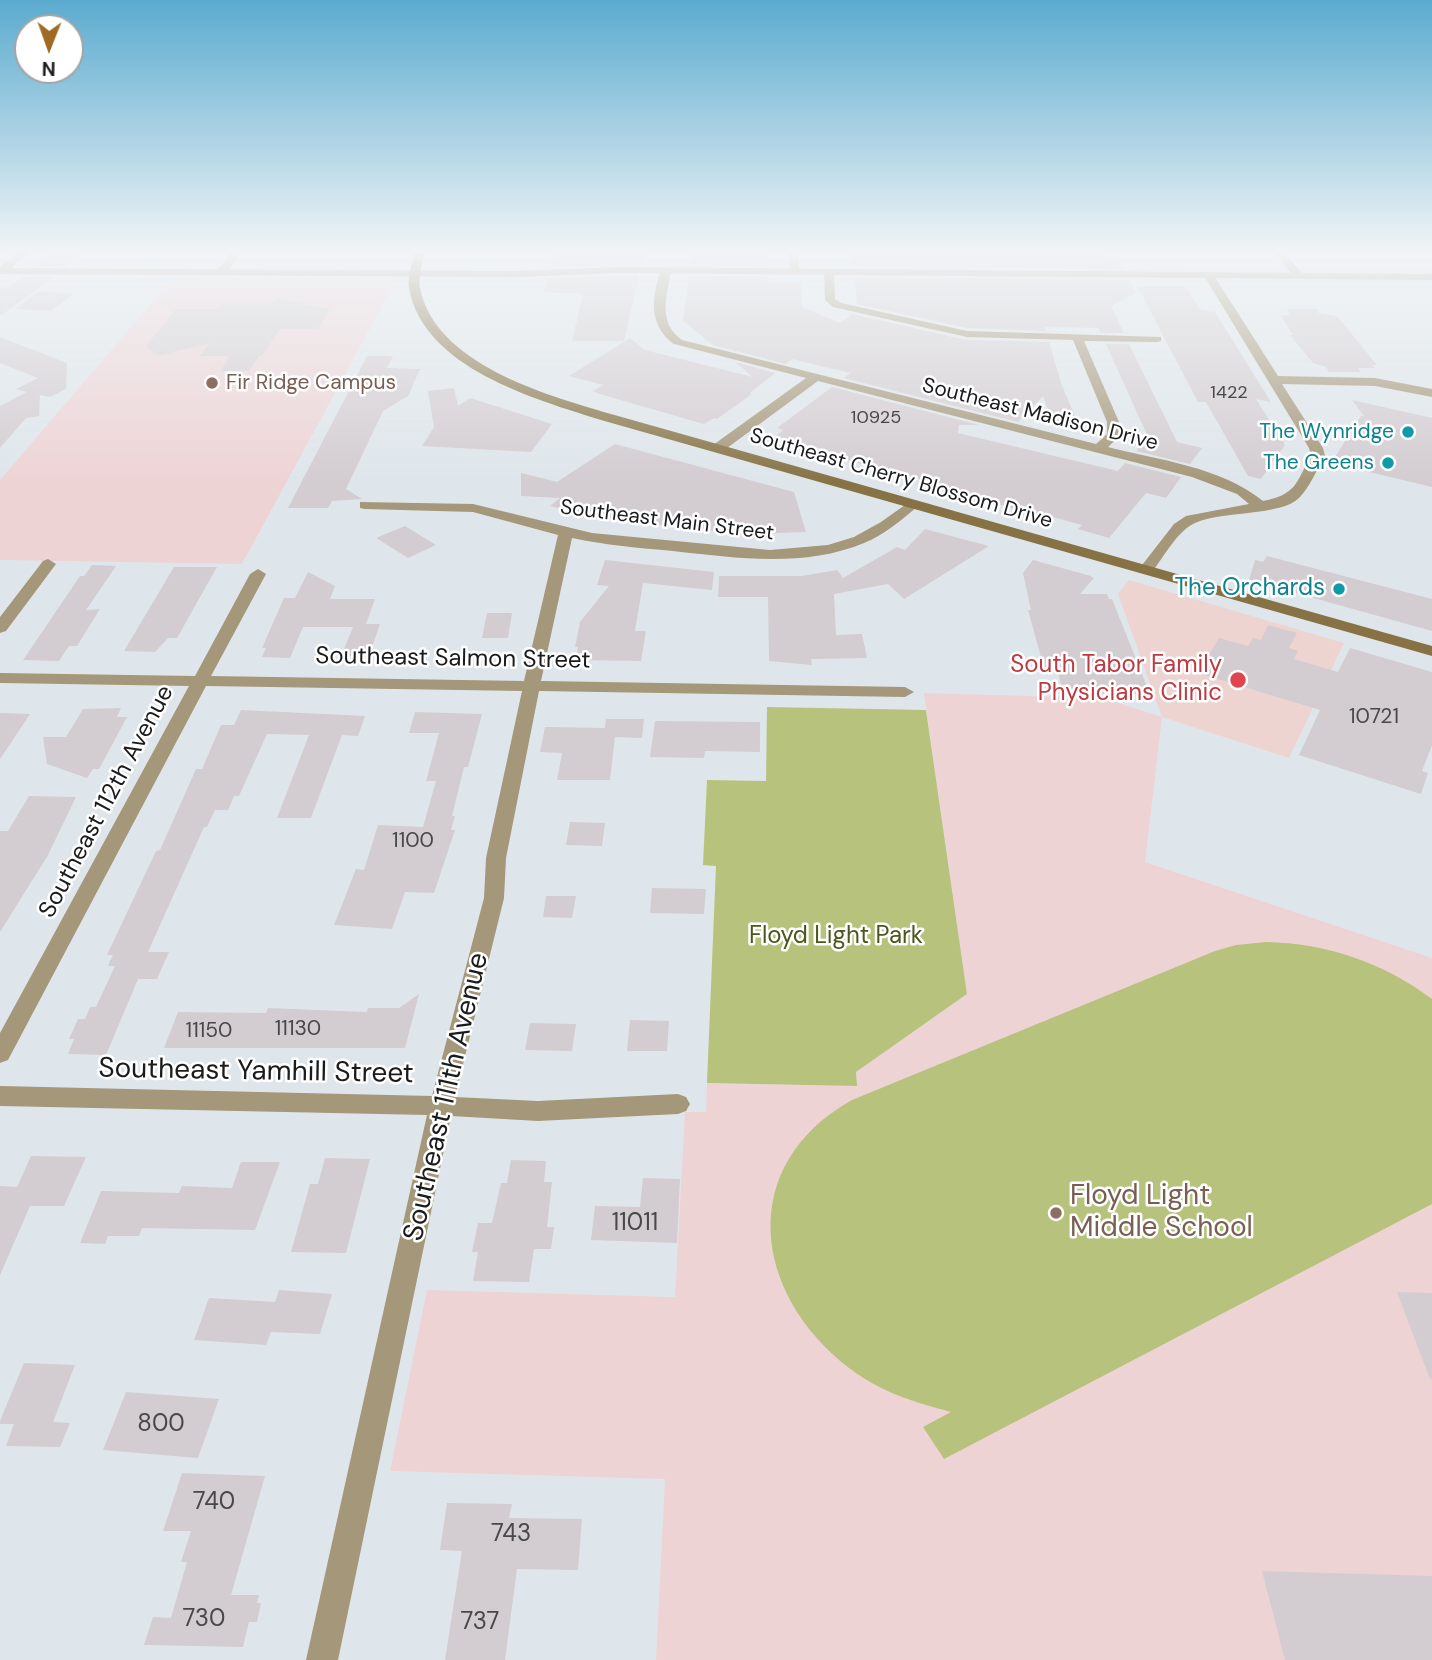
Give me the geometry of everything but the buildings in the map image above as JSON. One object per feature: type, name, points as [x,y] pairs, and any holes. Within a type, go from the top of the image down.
[{"type":"main road","name":"Southeast Cherry Blossom Drive","points":[[433,328],[459,353],[491,374],[553,401],[1432,652]]},
{"type":"street","name":"Southeast Madison Drive","points":[[661,328],[668,337],[678,342],[1197,474],[1242,491],[1262,507]]},
{"type":"street","points":[[940,328],[967,334],[1157,339]]},
{"type":"street","points":[[1147,569],[1179,527],[1191,519],[1289,500],[1297,493],[1318,456],[1316,448],[1242,328]]},
{"type":"street","points":[[1078,339],[1114,422],[1114,435],[1098,449]]},
{"type":"street","points":[[718,448],[814,378]]},
{"type":"street","points":[[1275,380],[1375,382],[1432,393]]},
{"type":"street","name":"Southeast Main Street","points":[[365,505],[452,506],[488,510],[566,533],[738,553],[804,554],[836,548],[880,531],[912,504]]},
{"type":"street","name":"Southeast 111th Avenue","points":[[322,1660],[441,1105],[495,898],[496,858],[566,533]]},
{"type":"street","points":[[0,628],[48,564]]},
{"type":"street","name":"Southeast 112th Avenue","points":[[0,1054],[257,574]]},
{"type":"street","name":"Southeast Salmon Street","points":[[0,678],[905,692]]},
{"type":"street","name":"Southeast Yamhill Street","points":[[0,1097],[441,1105],[538,1111],[678,1104]]},
{"type":"shaded area","name":"Fir Ridge Campus","points":[[130,328],[370,328],[242,564],[0,560],[0,480]]},
{"type":"shaded area","name":"South Tabor Family Physicians Clinic","points":[[1129,580],[1344,643],[1289,758],[1162,717],[1118,594]]},
{"type":"shaded area","name":"Floyd Light Middle School","points":[[924,693],[1103,698],[1162,717],[1145,862],[1432,958],[1432,1660],[656,1660],[665,1479],[390,1471],[427,1290],[675,1297],[685,1112],[706,1112],[707,1083],[857,1086],[856,1072],[967,994]]},
{"type":"green space","name":"Floyd Light Park","points":[[767,707],[926,710],[967,994],[856,1072],[857,1086],[707,1083],[716,866],[703,865],[707,780],[766,781]]},
{"type":"green space","points":[[1266,942],[1311,946],[1354,957],[1394,975],[1432,999],[1432,1204],[944,1459],[923,1427],[951,1412],[898,1395],[873,1384],[849,1368],[817,1338],[792,1304],[777,1267],[771,1230],[774,1194],[789,1159],[815,1127],[852,1100],[1215,951],[1236,945]]},
{"type":"place","name":"Fir Ridge Campus","points":[[212,383]]},
{"type":"place","name":"The Wynridge","points":[[1408,432]]},
{"type":"place","name":"The Greens","points":[[1388,463]]},
{"type":"place","name":"The Orchards","points":[[1339,589]]},
{"type":"place","name":"South Tabor Family Physicians Clinic","points":[[1238,680]]},
{"type":"place","name":"Floyd Light Middle School","points":[[1056,1213]]}]
